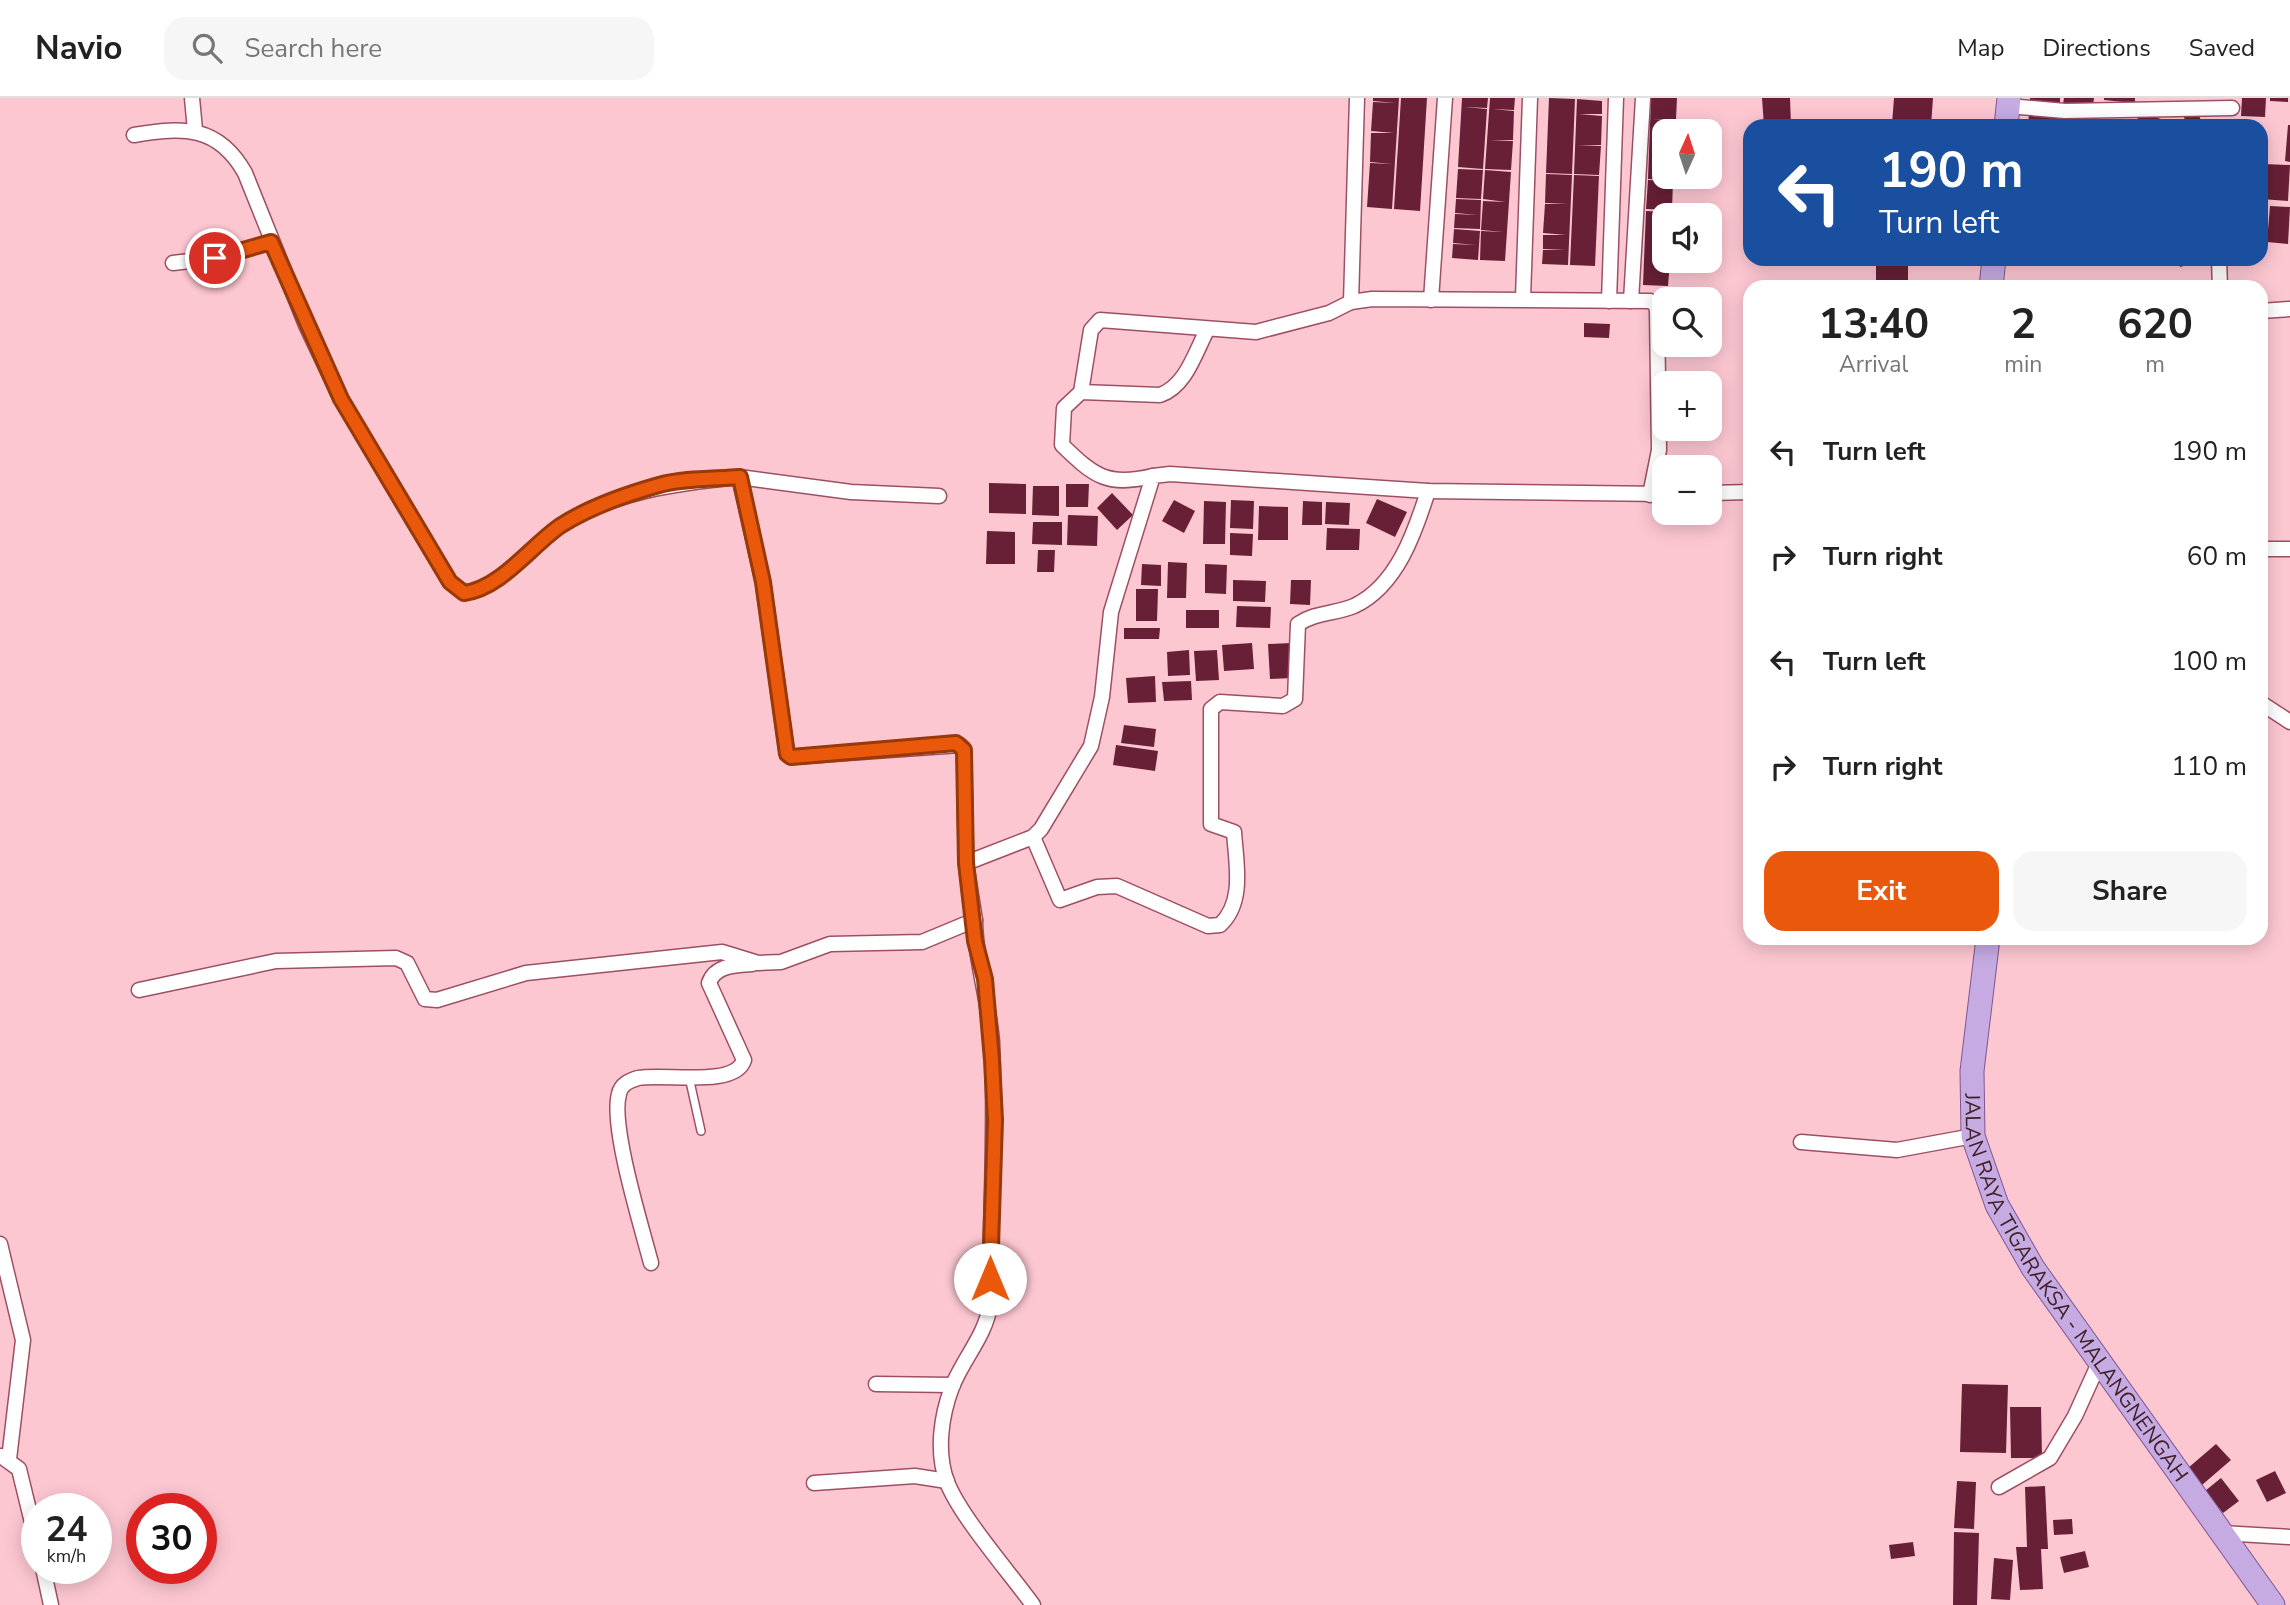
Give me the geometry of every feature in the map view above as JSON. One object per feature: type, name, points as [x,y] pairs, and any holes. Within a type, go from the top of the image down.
[{"type":"main road","name":"JALAN RAYA TIGARAKSA - MALANGNENGAH","points":[[1987,945],[1972,1071],[1973,1136],[1997,1205],[2033,1268],[2273,1605]]},
{"type":"street","points":[[192,98],[195,130]]},
{"type":"street","points":[[1351,302],[1357,98]]},
{"type":"street","points":[[1431,300],[1446,98]]},
{"type":"street","points":[[1522,298],[1530,98]]},
{"type":"street","points":[[1609,301],[1616,98]]},
{"type":"street","points":[[1632,301],[1643,98]]},
{"type":"street","points":[[2008,110],[2232,108]]},
{"type":"street","points":[[134,135],[195,130],[224,145],[234,154],[245,173],[271,242],[341,399],[450,582],[464,593],[476,591],[535,549],[560,527],[594,509],[661,485],[740,477],[852,492],[939,496]]},
{"type":"street","points":[[173,263],[215,258],[271,242]]},
{"type":"street","points":[[1652,495],[1428,491],[1171,474],[1119,482],[1099,477],[1062,444],[1064,408],[1081,392],[1091,330],[1100,320],[1256,332],[1329,313],[1351,302],[1373,299],[1650,301],[1656,305],[1659,455]]},
{"type":"street","points":[[2268,311],[2290,309]]},
{"type":"street","points":[[1081,392],[1160,395],[1171,391],[1182,378],[1207,330]]},
{"type":"street","points":[[966,863],[1033,837],[1055,809],[1091,746],[1102,697],[1111,612],[1153,476]]},
{"type":"street","points":[[740,477],[763,582],[787,754],[791,757],[960,745],[964,750],[966,863],[975,920],[975,941],[985,979],[993,1083],[990,1305],[988,1320],[953,1385],[944,1412],[940,1440],[947,1481],[960,1505],[1033,1605]]},
{"type":"street","points":[[1033,837],[1060,900],[1097,887],[1117,886],[1209,926],[1220,925],[1234,908],[1234,832],[1211,824],[1212,709],[1220,702],[1283,706],[1292,703],[1295,699],[1298,624],[1311,615],[1354,606],[1374,592],[1397,564],[1409,542],[1428,491]]},
{"type":"street","points":[[1722,493],[1743,492]]},
{"type":"street","points":[[2268,549],[2290,549]]},
{"type":"street","points":[[2268,707],[2290,722]]},
{"type":"street","points":[[652,1263],[627,1173],[618,1104],[619,1092],[625,1083],[638,1077],[724,1077],[742,1066],[744,1059],[709,983],[712,975],[732,965],[781,962],[830,944],[922,942],[975,920]]},
{"type":"street","points":[[139,990],[276,961],[402,959],[420,995],[431,1000],[526,972],[722,952],[758,963]]},
{"type":"street","points":[[1801,1142],[1897,1150],[1973,1136]]},
{"type":"street","points":[[0,1244],[23,1340],[4,1457],[19,1469],[25,1493]]},
{"type":"street","points":[[1999,1487],[2050,1458],[2076,1416],[2099,1363]]},
{"type":"street","points":[[876,1384],[953,1385]]},
{"type":"street","points":[[814,1483],[915,1476],[947,1481]]},
{"type":"street","points":[[2221,1533],[2290,1537]]},
{"type":"street","points":[[46,1584],[51,1605]]},
{"type":"lane","points":[[689,1076],[702,1131]]},
{"type":"building","points":[[1373,98],[1399,98],[1392,209],[1367,207],[1370,163],[1393,164],[1370,162],[1371,133],[1394,133],[1371,131],[1373,102],[1396,103],[1373,101]]},
{"type":"building","points":[[1401,98],[1427,98],[1420,211],[1394,209]]},
{"type":"building","points":[[1462,98],[1488,98],[1487,108],[1464,107],[1487,109],[1483,169],[1458,167]]},
{"type":"building","points":[[1490,98],[1515,98],[1514,110],[1492,109],[1514,111],[1513,140],[1490,140],[1513,141],[1511,170],[1485,169]]},
{"type":"building","points":[[1549,98],[1575,99],[1572,174],[1546,173]]},
{"type":"building","points":[[1651,98],[1677,98],[1676,119],[1652,119],[1652,179],[1648,179]]},
{"type":"building","points":[[1762,98],[1790,98],[1791,119],[1764,119]]},
{"type":"building","points":[[1894,98],[1933,98],[1932,119],[1892,119]]},
{"type":"building","points":[[2030,98],[2060,98],[2060,105],[2030,103]]},
{"type":"building","points":[[2064,98],[2094,98],[2093,106],[2063,104]]},
{"type":"building","points":[[2135,98],[2135,103],[2104,100]]},
{"type":"building","points":[[2242,98],[2266,98],[2265,117],[2241,116]]},
{"type":"building","points":[[2270,98],[2288,98],[2288,102],[2270,101]]},
{"type":"building","points":[[1577,99],[1602,101],[1602,114],[1579,114],[1602,116],[1601,145],[1577,145],[1601,146],[1599,175],[1574,174]]},
{"type":"building","points":[[2140,112],[2161,119],[2138,119]]},
{"type":"building","points":[[2029,113],[2060,115],[2060,119],[2029,119]]},
{"type":"building","points":[[2199,114],[2200,119],[2184,119]]},
{"type":"building","points":[[2290,125],[2290,162],[2285,161]]},
{"type":"building","points":[[2268,164],[2290,165],[2288,201],[2268,200]]},
{"type":"building","points":[[1458,169],[1483,170],[1481,199],[1456,198]]},
{"type":"building","points":[[1485,170],[1511,172],[1505,261],[1480,260],[1481,231],[1504,232],[1481,230],[1483,201],[1506,202],[1483,199]]},
{"type":"building","points":[[1546,174],[1572,175],[1568,265],[1542,264],[1543,250],[1566,250],[1543,249],[1543,235],[1566,235],[1543,233],[1545,204],[1568,204],[1545,203]]},
{"type":"building","points":[[1574,175],[1599,176],[1595,266],[1570,265]]},
{"type":"building","points":[[1648,180],[1652,180],[1652,189],[1673,189],[1672,203],[1652,203],[1652,209],[1646,209]]},
{"type":"building","points":[[1456,199],[1481,200],[1480,229],[1454,228],[1455,214],[1478,215],[1455,213]]},
{"type":"building","points":[[2270,206],[2290,207],[2288,244],[2268,242]]},
{"type":"building","points":[[1646,211],[1652,211],[1652,273],[1669,273],[1668,286],[1643,285]]},
{"type":"building","points":[[1454,229],[1480,231],[1478,260],[1452,258],[1453,244],[1476,245],[1453,243]]},
{"type":"building","points":[[1876,266],[1908,266],[1908,280],[1876,280]]},
{"type":"building","points":[[1584,323],[1610,324],[1609,338],[1584,337]]},
{"type":"building","points":[[989,483],[1026,484],[1026,514],[989,513]]},
{"type":"building","points":[[1066,484],[1089,484],[1088,507],[1066,507]]},
{"type":"building","points":[[1033,486],[1059,486],[1059,516],[1032,515]]},
{"type":"building","points":[[1112,493],[1133,515],[1117,530],[1097,508]]},
{"type":"building","points":[[1377,499],[1407,512],[1395,537],[1366,523]]},
{"type":"building","points":[[1174,500],[1195,511],[1184,533],[1162,521]]},
{"type":"building","points":[[1231,500],[1254,501],[1253,529],[1230,528]]},
{"type":"building","points":[[1204,501],[1226,502],[1225,544],[1203,544]]},
{"type":"building","points":[[1303,501],[1322,502],[1322,525],[1302,525]]},
{"type":"building","points":[[1326,502],[1350,503],[1349,525],[1325,524]]},
{"type":"building","points":[[1259,506],[1288,507],[1288,540],[1258,540]]},
{"type":"building","points":[[1068,515],[1098,516],[1097,546],[1067,545]]},
{"type":"building","points":[[1033,522],[1062,522],[1062,545],[1032,544]]},
{"type":"building","points":[[1327,528],[1360,529],[1359,550],[1326,550]]},
{"type":"building","points":[[987,531],[1015,532],[1015,564],[986,564]]},
{"type":"building","points":[[1230,533],[1253,534],[1252,556],[1230,555]]},
{"type":"building","points":[[1038,550],[1055,550],[1054,572],[1037,572]]},
{"type":"building","points":[[1168,562],[1187,563],[1186,598],[1167,598]]},
{"type":"building","points":[[1142,564],[1161,565],[1161,586],[1141,585]]},
{"type":"building","points":[[1205,564],[1227,565],[1226,594],[1205,593]]},
{"type":"building","points":[[1233,580],[1266,581],[1265,602],[1233,601]]},
{"type":"building","points":[[1291,580],[1311,580],[1310,605],[1290,604]]},
{"type":"building","points":[[1136,589],[1158,589],[1157,621],[1136,621]]},
{"type":"building","points":[[1237,606],[1271,607],[1270,628],[1236,627]]},
{"type":"building","points":[[1186,610],[1219,610],[1219,628],[1186,628]]},
{"type":"building","points":[[1124,628],[1160,628],[1159,639],[1124,639]]},
{"type":"building","points":[[1252,643],[1254,669],[1224,671],[1222,645]]},
{"type":"building","points":[[1291,643],[1293,678],[1270,679],[1268,644]]},
{"type":"building","points":[[1189,650],[1190,675],[1168,676],[1167,652]]},
{"type":"building","points":[[1217,650],[1219,680],[1196,681],[1194,651]]},
{"type":"building","points":[[1155,676],[1156,702],[1128,703],[1126,678]]},
{"type":"building","points":[[1191,681],[1192,700],[1164,701],[1162,682]]},
{"type":"building","points":[[1124,725],[1156,729],[1154,747],[1121,743]]},
{"type":"building","points":[[1116,745],[1158,751],[1155,771],[1113,765]]},
{"type":"building","points":[[1962,1384],[2008,1385],[2006,1453],[1960,1452]]},
{"type":"building","points":[[2010,1407],[2041,1407],[2042,1458],[2011,1458]]},
{"type":"building","points":[[2216,1444],[2231,1460],[2202,1485],[2188,1468]]},
{"type":"building","points":[[2275,1471],[2286,1493],[2267,1502],[2256,1480]]},
{"type":"building","points":[[2221,1478],[2239,1501],[2223,1513],[2205,1491]]},
{"type":"building","points":[[1957,1481],[1976,1482],[1974,1529],[1954,1528]]},
{"type":"building","points":[[2045,1486],[2048,1549],[2041,1549],[2043,1589],[2020,1590],[2016,1547],[2027,1547],[2025,1487]]},
{"type":"building","points":[[2072,1519],[2073,1534],[2054,1535],[2053,1520]]},
{"type":"building","points":[[1954,1532],[1979,1533],[1977,1605],[1953,1605]]},
{"type":"building","points":[[1913,1542],[1915,1556],[1891,1559],[1889,1545]]},
{"type":"building","points":[[2085,1551],[2089,1567],[2064,1573],[2060,1557]]},
{"type":"building","points":[[1994,1558],[2013,1560],[2010,1600],[1991,1599]]},
{"type":"route","points":[[215,258],[271,242],[341,399],[450,582],[464,593],[476,591],[535,549],[560,527],[594,509],[661,485],[740,477],[763,582],[783,749],[787,754],[791,757],[956,743],[964,750],[966,863],[975,920],[975,941],[985,979],[991,1037],[995,1120],[990,1279]]}]
